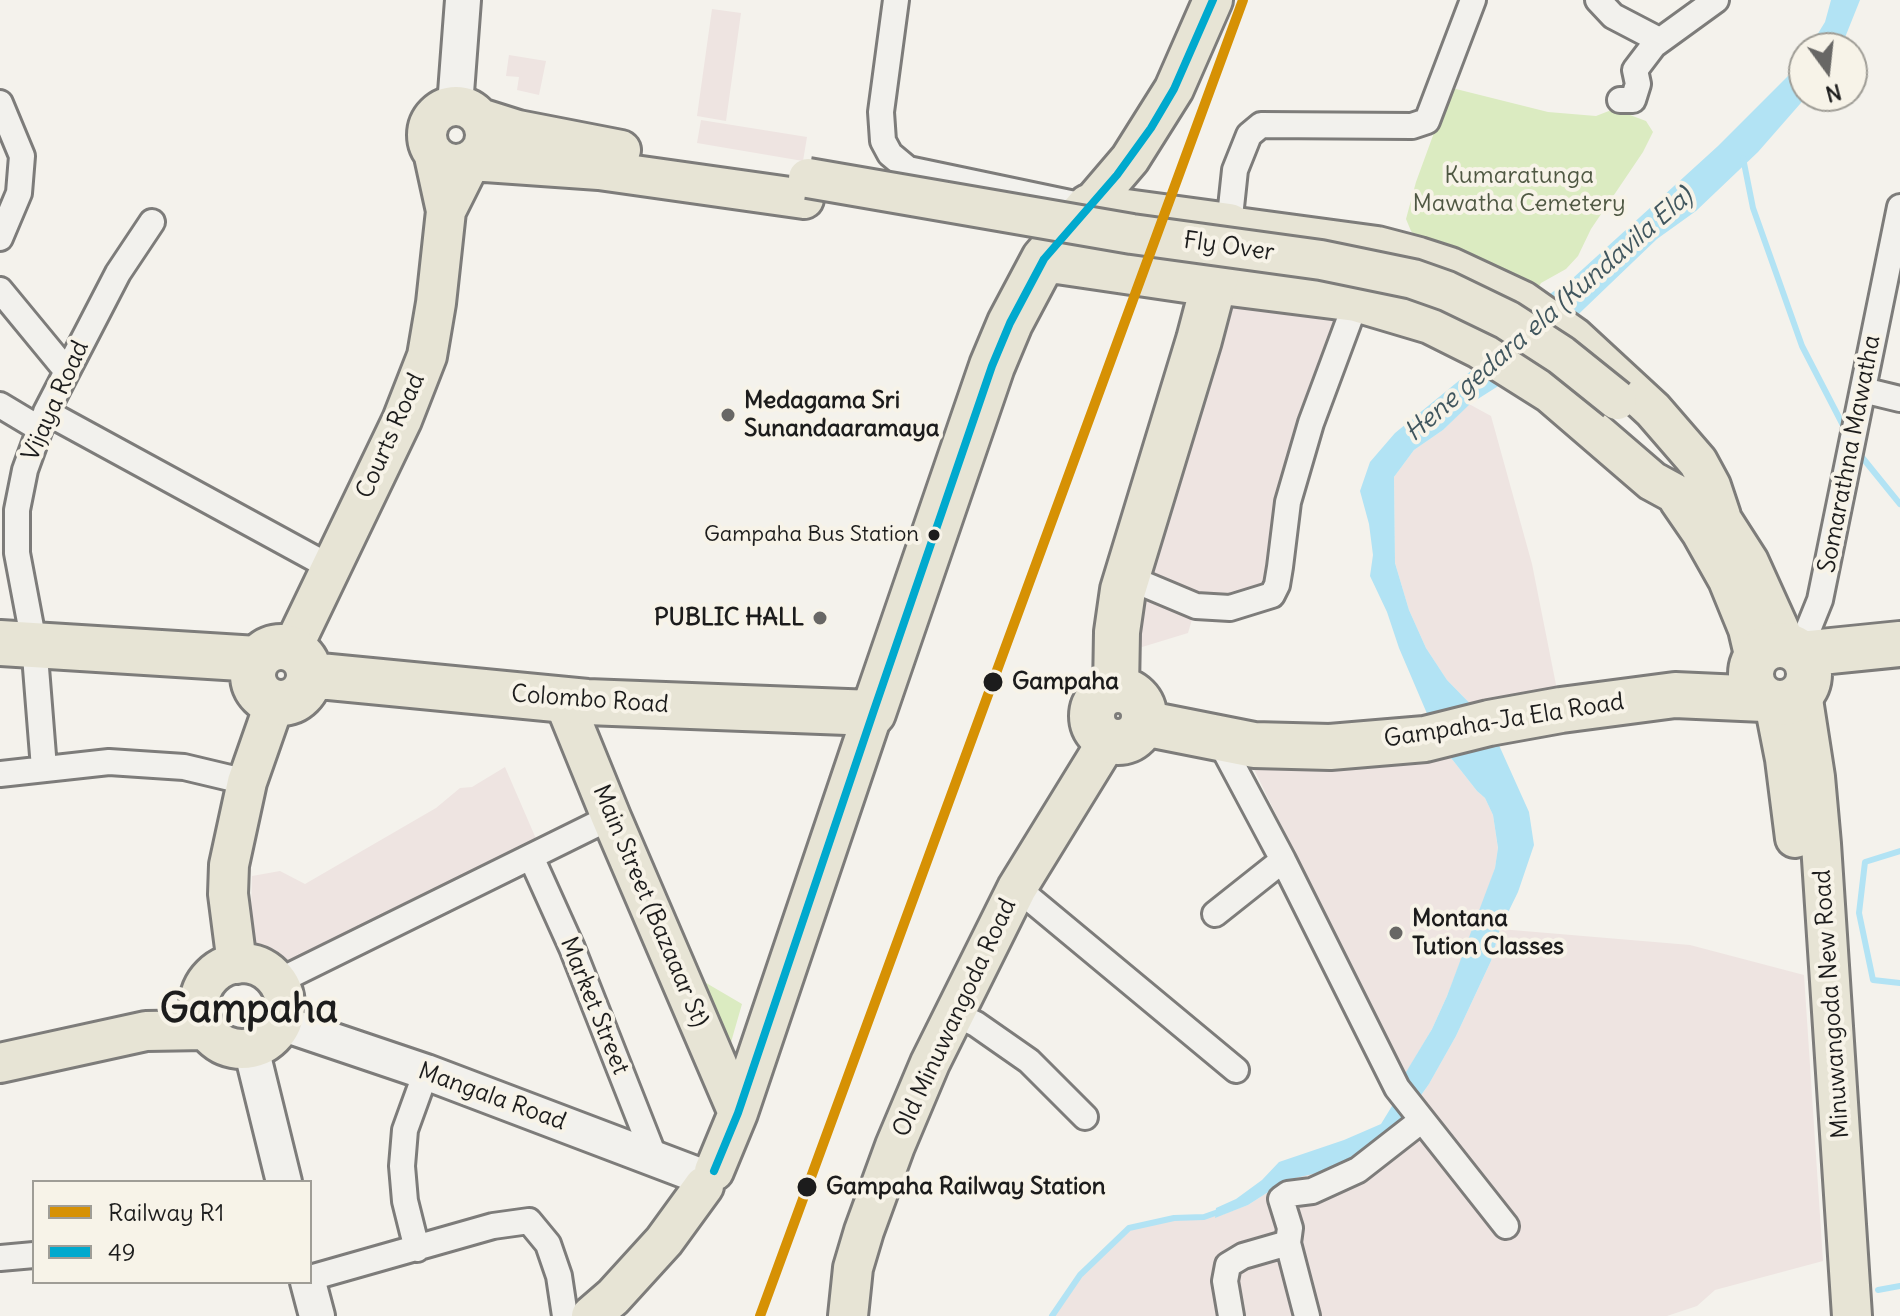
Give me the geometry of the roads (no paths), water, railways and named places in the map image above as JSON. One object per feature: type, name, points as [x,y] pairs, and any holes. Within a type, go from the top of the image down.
[{"type":"highway","points":[[873,713],[992,366],[1026,288],[1044,259],[1089,207],[1229,226],[1127,577],[1117,632],[1122,717]]},
{"type":"highway","points":[[1044,259],[1214,284]]},
{"type":"highway","name":"Gampaha-Ja Ela Road","points":[[1122,717],[1218,738],[1288,747],[1330,747],[1425,739],[1489,723],[1675,695],[1893,645]]},
{"type":"highway","name":"Colombo Road","points":[[17,654],[164,655],[278,674],[563,699],[873,713]]},
{"type":"main road","points":[[1089,207],[1130,159],[1174,89],[1213,0]]},
{"type":"main road","points":[[438,112],[468,112],[518,130],[744,179],[471,161],[452,165],[434,156],[426,137],[427,127],[438,112]]},
{"type":"main road","points":[[468,112],[484,126],[484,146],[471,161]]},
{"type":"main road","name":"Courts Road","points":[[237,964],[228,894],[229,865],[247,782],[278,674],[402,420],[427,356],[446,211],[434,156]]},
{"type":"main road","name":"Courts Road","points":[[446,211],[471,161]]},
{"type":"main road","name":"Fly Over","points":[[744,179],[1321,260],[1413,279],[1447,291],[1507,320],[1561,355],[1610,407]]},
{"type":"main road","points":[[1229,226],[1350,242],[1419,257],[1450,267],[1523,301],[1574,337],[1631,387],[1676,435],[1698,462],[1711,486],[1721,516]]},
{"type":"main road","points":[[1214,284],[1356,302],[1430,324],[1478,348],[1525,377],[1579,417],[1652,481],[1674,493]]},
{"type":"main road","points":[[1610,407],[1701,532],[1728,580],[1748,629],[1783,672]]},
{"type":"main road","points":[[1610,407],[1673,456],[1721,516],[1749,562],[1783,672]]},
{"type":"main road","name":"Minuwangoda New Road","points":[[1783,672],[1785,759],[1796,845],[1825,1316]]},
{"type":"main road","name":"Minuwangoda New Road","points":[[1783,672],[1815,777],[1852,1316]]},
{"type":"main road","name":"Main Street (Bazaaar St)","points":[[563,699],[738,1113]]},
{"type":"main road","points":[[591,1316],[613,1297],[664,1241],[706,1178],[738,1113],[873,713]]},
{"type":"main road","name":"Old Minuwangoda Road","points":[[848,1316],[853,1268],[864,1231],[895,1146],[955,1014],[1017,888],[1122,717]]},
{"type":"main road","points":[[237,964],[263,969],[277,982],[285,1005],[281,1023],[268,1040],[251,1048],[228,1047],[218,1042],[203,1012],[212,975],[237,964]]},
{"type":"main road","points":[[0,1063],[146,1031],[203,1012]]},
{"type":"street","points":[[463,0],[468,112]]},
{"type":"street","points":[[896,0],[881,112],[883,141],[890,154],[908,169],[1089,207]]},
{"type":"street","points":[[1229,226],[1235,170],[1249,135],[1261,125],[1412,126],[1427,121],[1473,0]]},
{"type":"street","points":[[1598,0],[1613,16],[1659,40]]},
{"type":"street","points":[[1620,100],[1633,100],[1638,84],[1635,70],[1659,40],[1716,0]]},
{"type":"street","points":[[0,103],[22,156],[19,193],[0,238]]},
{"type":"street","name":"Somarathna Mawatha","points":[[1783,672],[1820,600],[1863,390],[1888,324],[1900,207]]},
{"type":"street","name":"Vijaya Road","points":[[44,768],[17,654],[17,510],[25,470],[66,370],[118,273],[152,222]]},
{"type":"street","points":[[0,290],[66,370]]},
{"type":"street","points":[[1127,577],[1196,606],[1230,608],[1272,595],[1277,585],[1288,502],[1311,423],[1356,302]]},
{"type":"street","points":[[1863,390],[1900,399]]},
{"type":"street","points":[[0,405],[43,420],[330,567]]},
{"type":"street","points":[[1218,738],[1397,1088],[1506,1226]]},
{"type":"street","points":[[0,774],[109,762],[169,766],[247,782]]},
{"type":"street","points":[[277,982],[611,817]]},
{"type":"street","name":"Market Street","points":[[531,857],[572,948],[654,1156]]},
{"type":"street","points":[[1215,914],[1283,860]]},
{"type":"street","points":[[1017,888],[1236,1070]]},
{"type":"street","points":[[955,1014],[976,1024],[1029,1061],[1085,1117]]},
{"type":"street","name":"Mangala Road","points":[[281,1023],[426,1072],[706,1178]]},
{"type":"street","points":[[251,1048],[284,1180]]},
{"type":"street","points":[[417,1249],[405,1201],[402,1166],[405,1130],[426,1072]]},
{"type":"street","points":[[1307,1316],[1288,1243],[1290,1228],[1281,1199],[1288,1194],[1324,1186],[1358,1170],[1418,1115]]},
{"type":"street","points":[[312,1279],[493,1226],[529,1221],[548,1244],[559,1276],[565,1316]]},
{"type":"street","points":[[1231,1316],[1225,1281],[1228,1265],[1243,1256],[1288,1243]]},
{"type":"street","points":[[0,1258],[32,1255]]},
{"type":"street","points":[[310,1284],[317,1316]]},
{"type":"water","points":[[1831,0],[1860,0],[1847,32],[1819,32]]},
{"type":"water","points":[[1788,76],[1788,112],[1793,112],[1758,152],[1696,211],[1657,239],[1514,376],[1470,404],[1443,430],[1414,450],[1394,477],[1395,563],[1409,610],[1426,648],[1447,680],[1489,723],[1529,812],[1534,845],[1518,892],[1500,929],[1491,961],[1456,1036],[1429,1084],[1395,1132],[1379,1148],[1330,1170],[1287,1180],[1248,1205],[1215,1218],[1216,1208],[1236,1199],[1262,1180],[1279,1162],[1381,1124],[1392,1106],[1397,1087],[1432,1029],[1447,996],[1495,868],[1498,848],[1493,815],[1485,798],[1444,749],[1434,730],[1370,576],[1373,555],[1360,491],[1370,462],[1395,433],[1472,370],[1544,298],[1573,278],[1718,146]]},
{"type":"waterway","points":[[1743,158],[1753,208],[1802,346],[1846,431]]},
{"type":"waterway","points":[[1857,451],[1900,504]]},
{"type":"waterway","points":[[1900,851],[1865,862],[1859,913],[1873,980],[1900,983]]},
{"type":"waterway","name":"Hene gedara ela (Kundavila Ela)","points":[[1052,1316],[1080,1275],[1129,1228],[1174,1218],[1204,1217],[1221,1211]]},
{"type":"waterway","points":[[1878,1290],[1900,1286]]},
{"type":"rail line","name":"R1","points":[[760,1316],[1243,0]]},
{"type":"place","name":"Medagama Sri Sunandaaramaya","points":[[728,415]]},
{"type":"place","name":"Gampaha Bus Station","points":[[934,535]]},
{"type":"place","name":"PUBLIC HALL","points":[[820,618]]},
{"type":"place","name":"Gampaha","points":[[993,682]]},
{"type":"place","name":"Montana Tution Classes","points":[[1396,933]]},
{"type":"place","name":"Gampaha Railway Station","points":[[807,1187]]},
{"type":"district","name":"Gampaha","points":[[249,1011]]},
{"type":"park label","name":"Kumaratunga Mawatha Cemetery","points":[[1519,190]]}]
